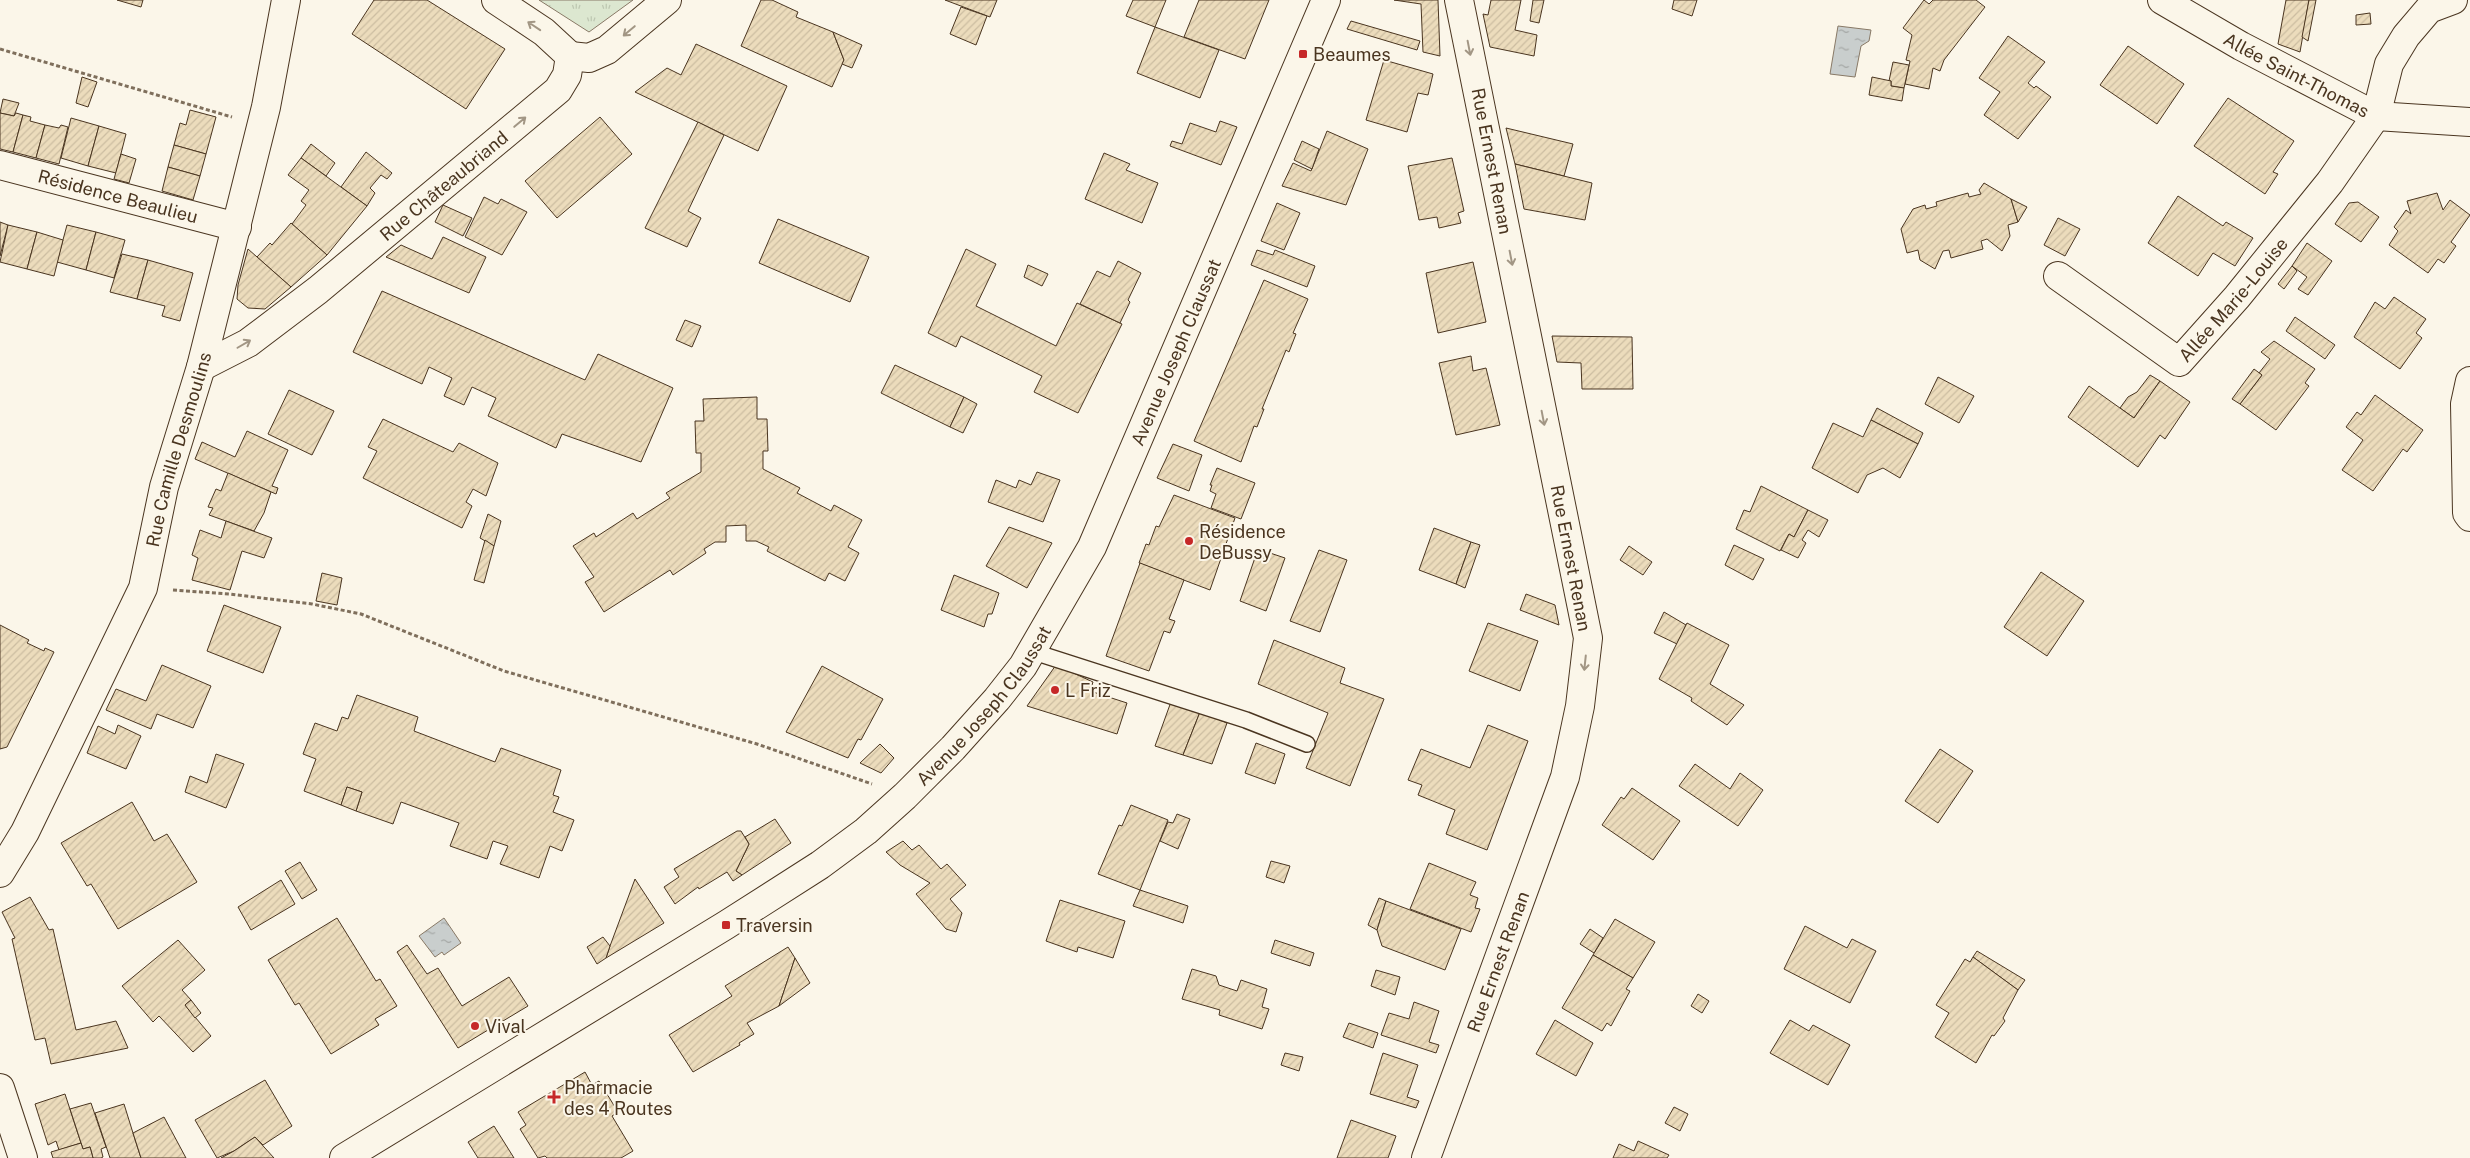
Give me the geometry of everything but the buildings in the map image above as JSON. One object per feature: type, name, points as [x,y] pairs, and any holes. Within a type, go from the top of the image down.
[{"type":"street","name":"Rue Camille Desmoulins","points":[[0,873],[25,832],[143,588],[164,487],[201,367],[237,227],[261,125],[286,0]]},
{"type":"street","points":[[496,0],[544,32],[570,56],[589,58],[606,50],[667,0]]},
{"type":"street","name":"Avenue Joseph Claussat","points":[[344,1158],[778,893],[866,831],[906,796],[997,699],[1032,651],[1092,547],[1326,0]]},
{"type":"street","name":"Rue Ernest Renan","points":[[1426,1158],[1565,778],[1580,706],[1588,638],[1459,0]]},
{"type":"street","name":"Allée Saint-Thomas","points":[[2162,0],[2241,46],[2376,116],[2470,122]]},
{"type":"street","points":[[2376,116],[2389,64],[2406,36],[2429,9],[2453,0]]},
{"type":"street","name":"Rue Châteaubriand","points":[[201,367],[248,343],[318,290],[558,90],[567,75],[570,56]]},
{"type":"street","name":"Allée Marie-Louise","points":[[2058,276],[2179,362],[2237,298],[2324,190],[2376,116]]},
{"type":"street","name":"Résidence Beaulieu","points":[[0,165],[237,227]]},
{"type":"street","points":[[2470,381],[2465,404],[2468,514],[2470,517]]},
{"type":"street","points":[[0,1088],[22,1158]]},
{"type":"lane","points":[[1032,651],[1246,720],[1307,744]]},
{"type":"path","points":[[0,50],[261,125]]},
{"type":"path","points":[[143,588],[229,594],[312,604],[361,614],[504,671],[757,744],[906,796]]},
{"type":"green space","points":[[539,0],[633,0],[589,32]]},
{"type":"water","points":[[1838,26],[1871,30],[1869,41],[1861,46],[1855,77],[1830,74]]},
{"type":"water","points":[[444,918],[461,943],[444,955],[442,952],[435,957],[419,936]]},
{"type":"place","name":"Beaumes","points":[[1303,54]]},
{"type":"place","name":"Résidence DeBussy","points":[[1189,541]]},
{"type":"place","name":"L Friz","points":[[1055,690]]},
{"type":"place","name":"Traversin","points":[[726,925]]},
{"type":"place","name":"Vival","points":[[475,1026]]},
{"type":"place","name":"Pharmacie des 4 Routes","points":[[554,1097]]}]
